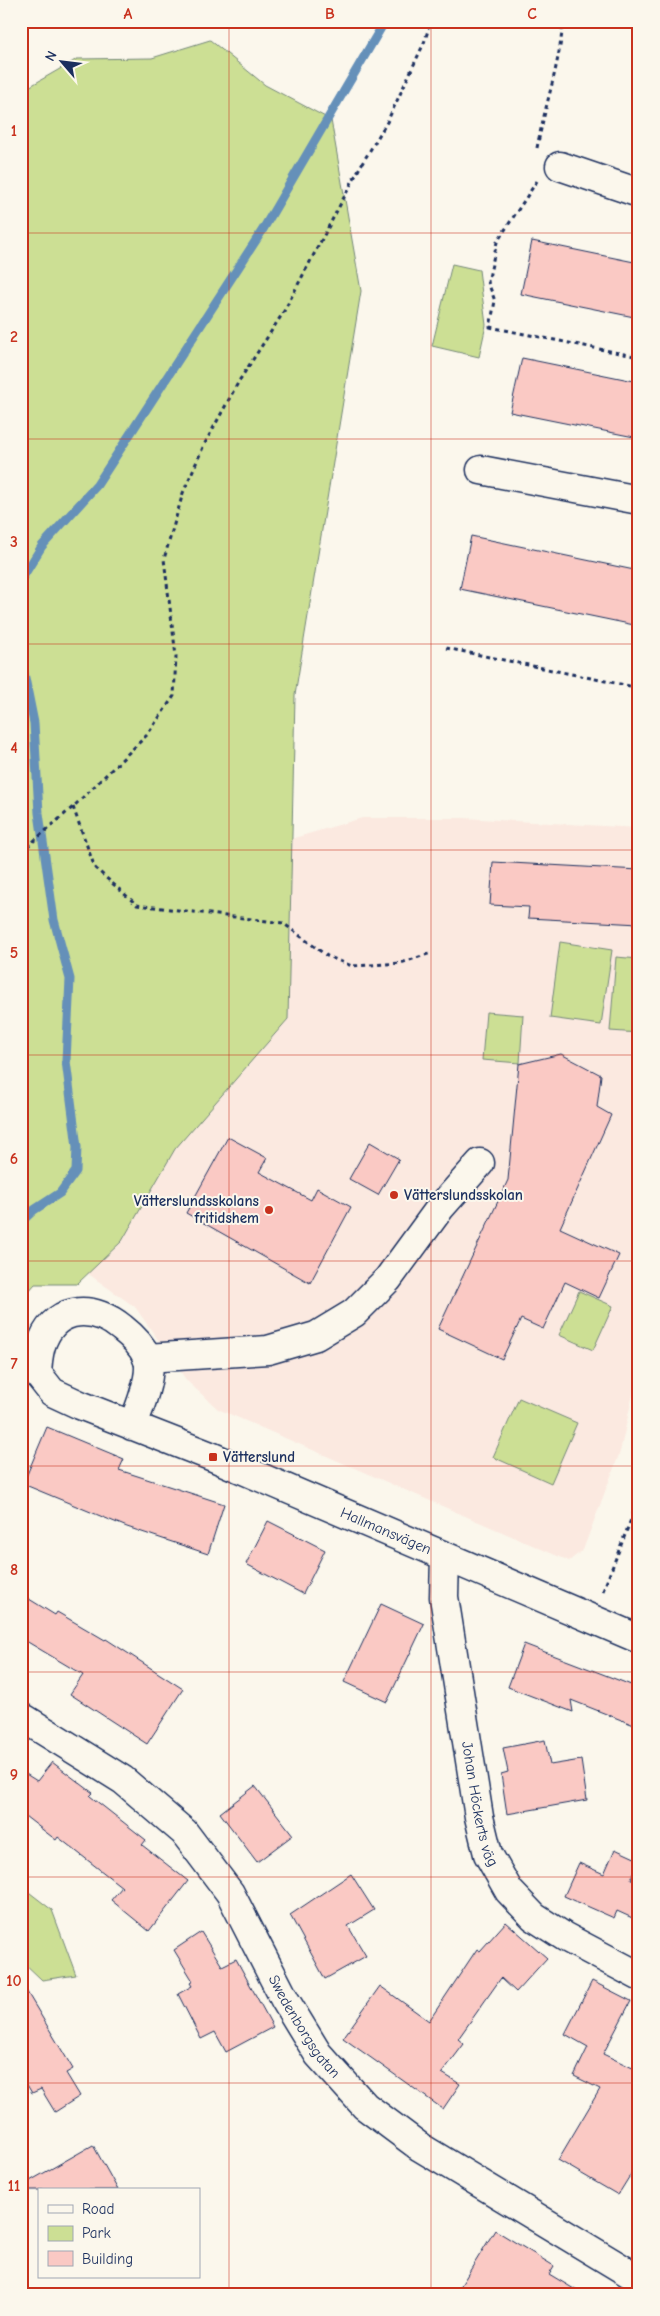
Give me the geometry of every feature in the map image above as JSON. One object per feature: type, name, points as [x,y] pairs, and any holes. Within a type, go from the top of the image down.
[{"type":"street","points":[[548,161],[639,193]]},
{"type":"street","points":[[481,470],[639,500]]},
{"type":"street","points":[[132,1426],[146,1385],[147,1358],[268,1350],[316,1336],[354,1313],[388,1279],[440,1208],[480,1164]]},
{"type":"street","name":"Hallmansvägen","points":[[147,1358],[132,1337],[112,1320],[90,1311],[72,1313],[56,1322],[43,1338],[38,1352],[37,1373],[52,1392],[132,1426],[213,1457],[639,1639]]},
{"type":"street","name":"Johan Höckerts väg","points":[[445,1557],[444,1597],[479,1817],[488,1854],[509,1891],[534,1917],[565,1937],[639,1976]]},
{"type":"street","name":"Swedenborgsgatan","points":[[25,1719],[122,1780],[184,1832],[230,1893],[285,2000],[318,2054],[365,2106],[420,2147],[639,2279]]},
{"type":"path","points":[[21,852],[73,807],[147,735],[174,696],[176,656],[164,559],[183,493],[204,445],[239,381],[283,313],[360,167],[387,122],[424,43],[431,21]]},
{"type":"path","points":[[563,21],[562,45],[544,114],[548,161],[497,242],[488,282],[495,301],[490,327],[639,357]]},
{"type":"path","points":[[446,648],[639,688]]},
{"type":"path","points":[[73,807],[95,868],[137,905],[284,923],[327,956],[352,966],[401,963],[431,953]]},
{"type":"path","points":[[598,1622],[603,1590],[639,1499]]},
{"type":"shaded area","name":"Vätterslundsskolan","points":[[362,818],[463,818],[639,828],[639,1367],[620,1452],[583,1550],[569,1561],[218,1409],[187,1381],[135,1307],[87,1273],[122,1241],[175,1149],[288,1019],[291,839]]},
{"type":"green space","points":[[210,40],[265,85],[331,120],[361,291],[295,695],[288,1019],[175,1149],[122,1241],[77,1284],[35,1284],[21,1300],[21,99],[27,88],[77,59],[152,58]]},
{"type":"green space","points":[[452,264],[479,270],[486,325],[479,357],[432,346]]},
{"type":"green space","points":[[560,942],[612,950],[601,1025],[550,1018]]},
{"type":"green space","points":[[616,957],[639,959],[639,1033],[610,1031]]},
{"type":"green space","points":[[486,1012],[523,1015],[520,1063],[482,1060]]},
{"type":"green space","points":[[579,1291],[613,1306],[593,1350],[559,1335]]},
{"type":"green space","points":[[519,1398],[577,1423],[551,1483],[493,1457]]},
{"type":"green space","points":[[21,1886],[52,1910],[76,1975],[42,1980],[21,1960]]},
{"type":"building","points":[[532,241],[639,263],[639,318],[521,294]]},
{"type":"building","points":[[522,358],[639,382],[639,438],[510,412]]},
{"type":"building","points":[[471,536],[639,571],[639,626],[460,589]]},
{"type":"building","points":[[493,862],[639,870],[639,924],[528,918],[529,907],[490,905]]},
{"type":"building","points":[[561,1054],[601,1075],[597,1107],[611,1115],[560,1228],[619,1255],[599,1298],[565,1282],[543,1329],[521,1319],[502,1359],[438,1329],[508,1180],[519,1064]]},
{"type":"building","name":"Vätterslundsskolans fritidshem","points":[[228,1137],[267,1158],[259,1172],[311,1200],[317,1188],[351,1207],[310,1283],[186,1213]]},
{"type":"building","points":[[370,1142],[399,1159],[378,1195],[349,1179]]},
{"type":"building","points":[[47,1427],[124,1459],[119,1470],[224,1504],[208,1554],[127,1527],[23,1484]]},
{"type":"building","points":[[268,1521],[325,1550],[303,1594],[246,1564]]},
{"type":"building","points":[[21,1594],[55,1615],[57,1612],[106,1639],[183,1689],[147,1744],[70,1694],[83,1675],[21,1638]]},
{"type":"building","points":[[381,1604],[424,1624],[387,1702],[344,1682]]},
{"type":"building","points":[[524,1644],[639,1688],[639,1727],[571,1700],[573,1712],[508,1687]]},
{"type":"building","points":[[545,1740],[550,1765],[581,1760],[587,1800],[507,1814],[501,1774],[508,1772],[503,1748]]},
{"type":"building","points":[[52,1762],[93,1793],[90,1796],[146,1840],[142,1845],[188,1881],[149,1931],[111,1900],[122,1887],[58,1837],[56,1840],[21,1813],[21,1771],[37,1781]]},
{"type":"building","points":[[255,1786],[293,1835],[257,1862],[220,1813]]},
{"type":"building","points":[[615,1849],[639,1860],[631,1879],[639,1882],[639,1921],[617,1911],[614,1918],[564,1896],[579,1863],[604,1874]]},
{"type":"building","points":[[351,1874],[374,1910],[348,1926],[366,1956],[325,1979],[290,1915]]},
{"type":"building","points":[[506,1922],[547,1958],[516,1992],[501,1978],[458,2039],[464,2044],[442,2073],[460,2084],[443,2109],[343,2038],[380,1986],[429,2021],[477,1949],[480,1951]]},
{"type":"building","points":[[201,1932],[222,1966],[236,1959],[273,2027],[226,2052],[215,2032],[201,2039],[178,1994],[192,1986],[190,1983],[193,1981],[174,1950]]},
{"type":"building","points":[[592,1981],[631,2001],[603,2054],[639,2071],[639,2161],[618,2195],[558,2160],[600,2089],[574,2076],[588,2047],[565,2034]]},
{"type":"building","points":[[21,1982],[73,2069],[66,2073],[80,2096],[55,2112],[41,2089],[32,2093],[21,2075]]},
{"type":"building","points":[[93,2145],[117,2188],[38,2188],[38,2190],[21,2190],[21,2186]]},
{"type":"building","points":[[495,2230],[554,2266],[549,2274],[584,2295],[455,2295]]},
{"type":"waterway","points":[[21,580],[42,546],[97,485],[262,231],[385,21]]},
{"type":"waterway","points":[[21,658],[34,723],[39,813],[54,920],[70,979],[66,1061],[77,1147],[76,1171],[60,1193],[34,1210],[21,1222]]},
{"type":"place","name":"Vätterslundsskolan","points":[[394,1195]]},
{"type":"place","name":"Vätterslundsskolans fritidshem","points":[[269,1210]]},
{"type":"place","name":"Vätterslund","points":[[213,1457]]}]
